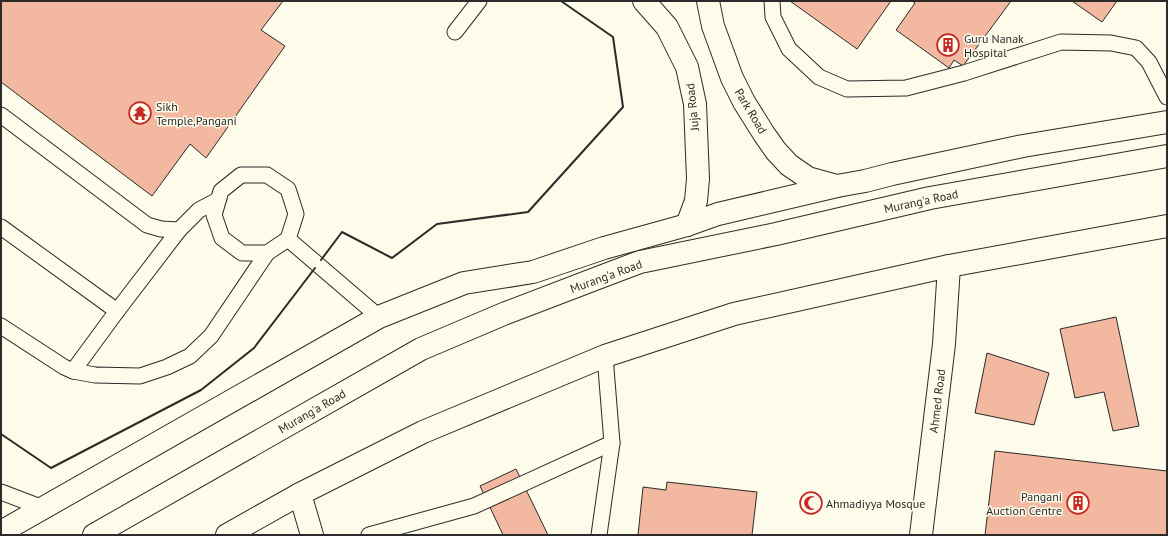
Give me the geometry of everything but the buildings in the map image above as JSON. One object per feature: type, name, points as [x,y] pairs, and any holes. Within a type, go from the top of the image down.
[{"type":"main road","name":"Juja Road","points":[[644,1],[667,27],[687,67],[695,104],[698,179],[696,201],[687,225]]},
{"type":"main road","name":"Park Road","points":[[708,1],[713,26],[732,78],[744,102],[764,134],[789,165],[808,178],[837,186]]},
{"type":"main road","name":"Murang'a Road","points":[[1,532],[379,317],[464,283],[533,272],[604,248],[687,225],[718,214],[837,186],[1023,146],[1167,122]]},
{"type":"main road","name":"Murang'a Road","points":[[94,535],[421,349],[506,313],[640,262],[776,234],[930,198],[1167,156]]},
{"type":"main road","points":[[227,535],[300,494],[423,432],[605,356],[734,314],[949,266],[1167,226]]},
{"type":"main road","points":[[604,248],[616,271]]},
{"type":"main road","name":"Ahmed Road","points":[[921,535],[944,344],[949,266]]},
{"type":"main road","points":[[300,494],[312,535]]},
{"type":"lane","points":[[455,32],[478,1]]},
{"type":"lane","points":[[772,1],[773,17],[789,49],[819,77],[848,89],[906,88],[964,73],[1061,42],[1111,43],[1136,48],[1149,62],[1167,97]]},
{"type":"lane","points":[[1,115],[147,225],[161,229],[179,230]]},
{"type":"lane","points":[[1,326],[64,367],[73,371],[95,375],[140,376],[167,367],[190,356],[211,336],[267,253],[288,239],[296,214],[288,189],[267,175],[241,175],[221,191],[214,215],[222,238],[242,253],[267,253]]},
{"type":"lane","points":[[73,371],[179,230],[199,210],[218,200]]},
{"type":"lane","points":[[1,227],[117,311]]},
{"type":"lane","points":[[288,239],[379,317]]},
{"type":"lane","points":[[599,535],[612,443],[605,356]]},
{"type":"lane","points":[[369,535],[474,506],[612,443]]},
{"type":"lane","points":[[1,492],[43,508]]},
{"type":"wall","points":[[321,260],[342,232],[392,258],[437,224],[528,212],[623,107],[613,37],[561,1]]},
{"type":"wall","points":[[1,434],[51,468],[201,390],[254,348],[315,268]]},
{"type":"place","name":"Guru Nanak Hospital","points":[[948,45]]},
{"type":"place","name":"Sikh Temple,Pangani","points":[[140,113]]},
{"type":"place","name":"Ahmadiyya Mosque","points":[[811,503]]},
{"type":"place","name":"Pangani Auction Centre","points":[[1078,503]]}]
